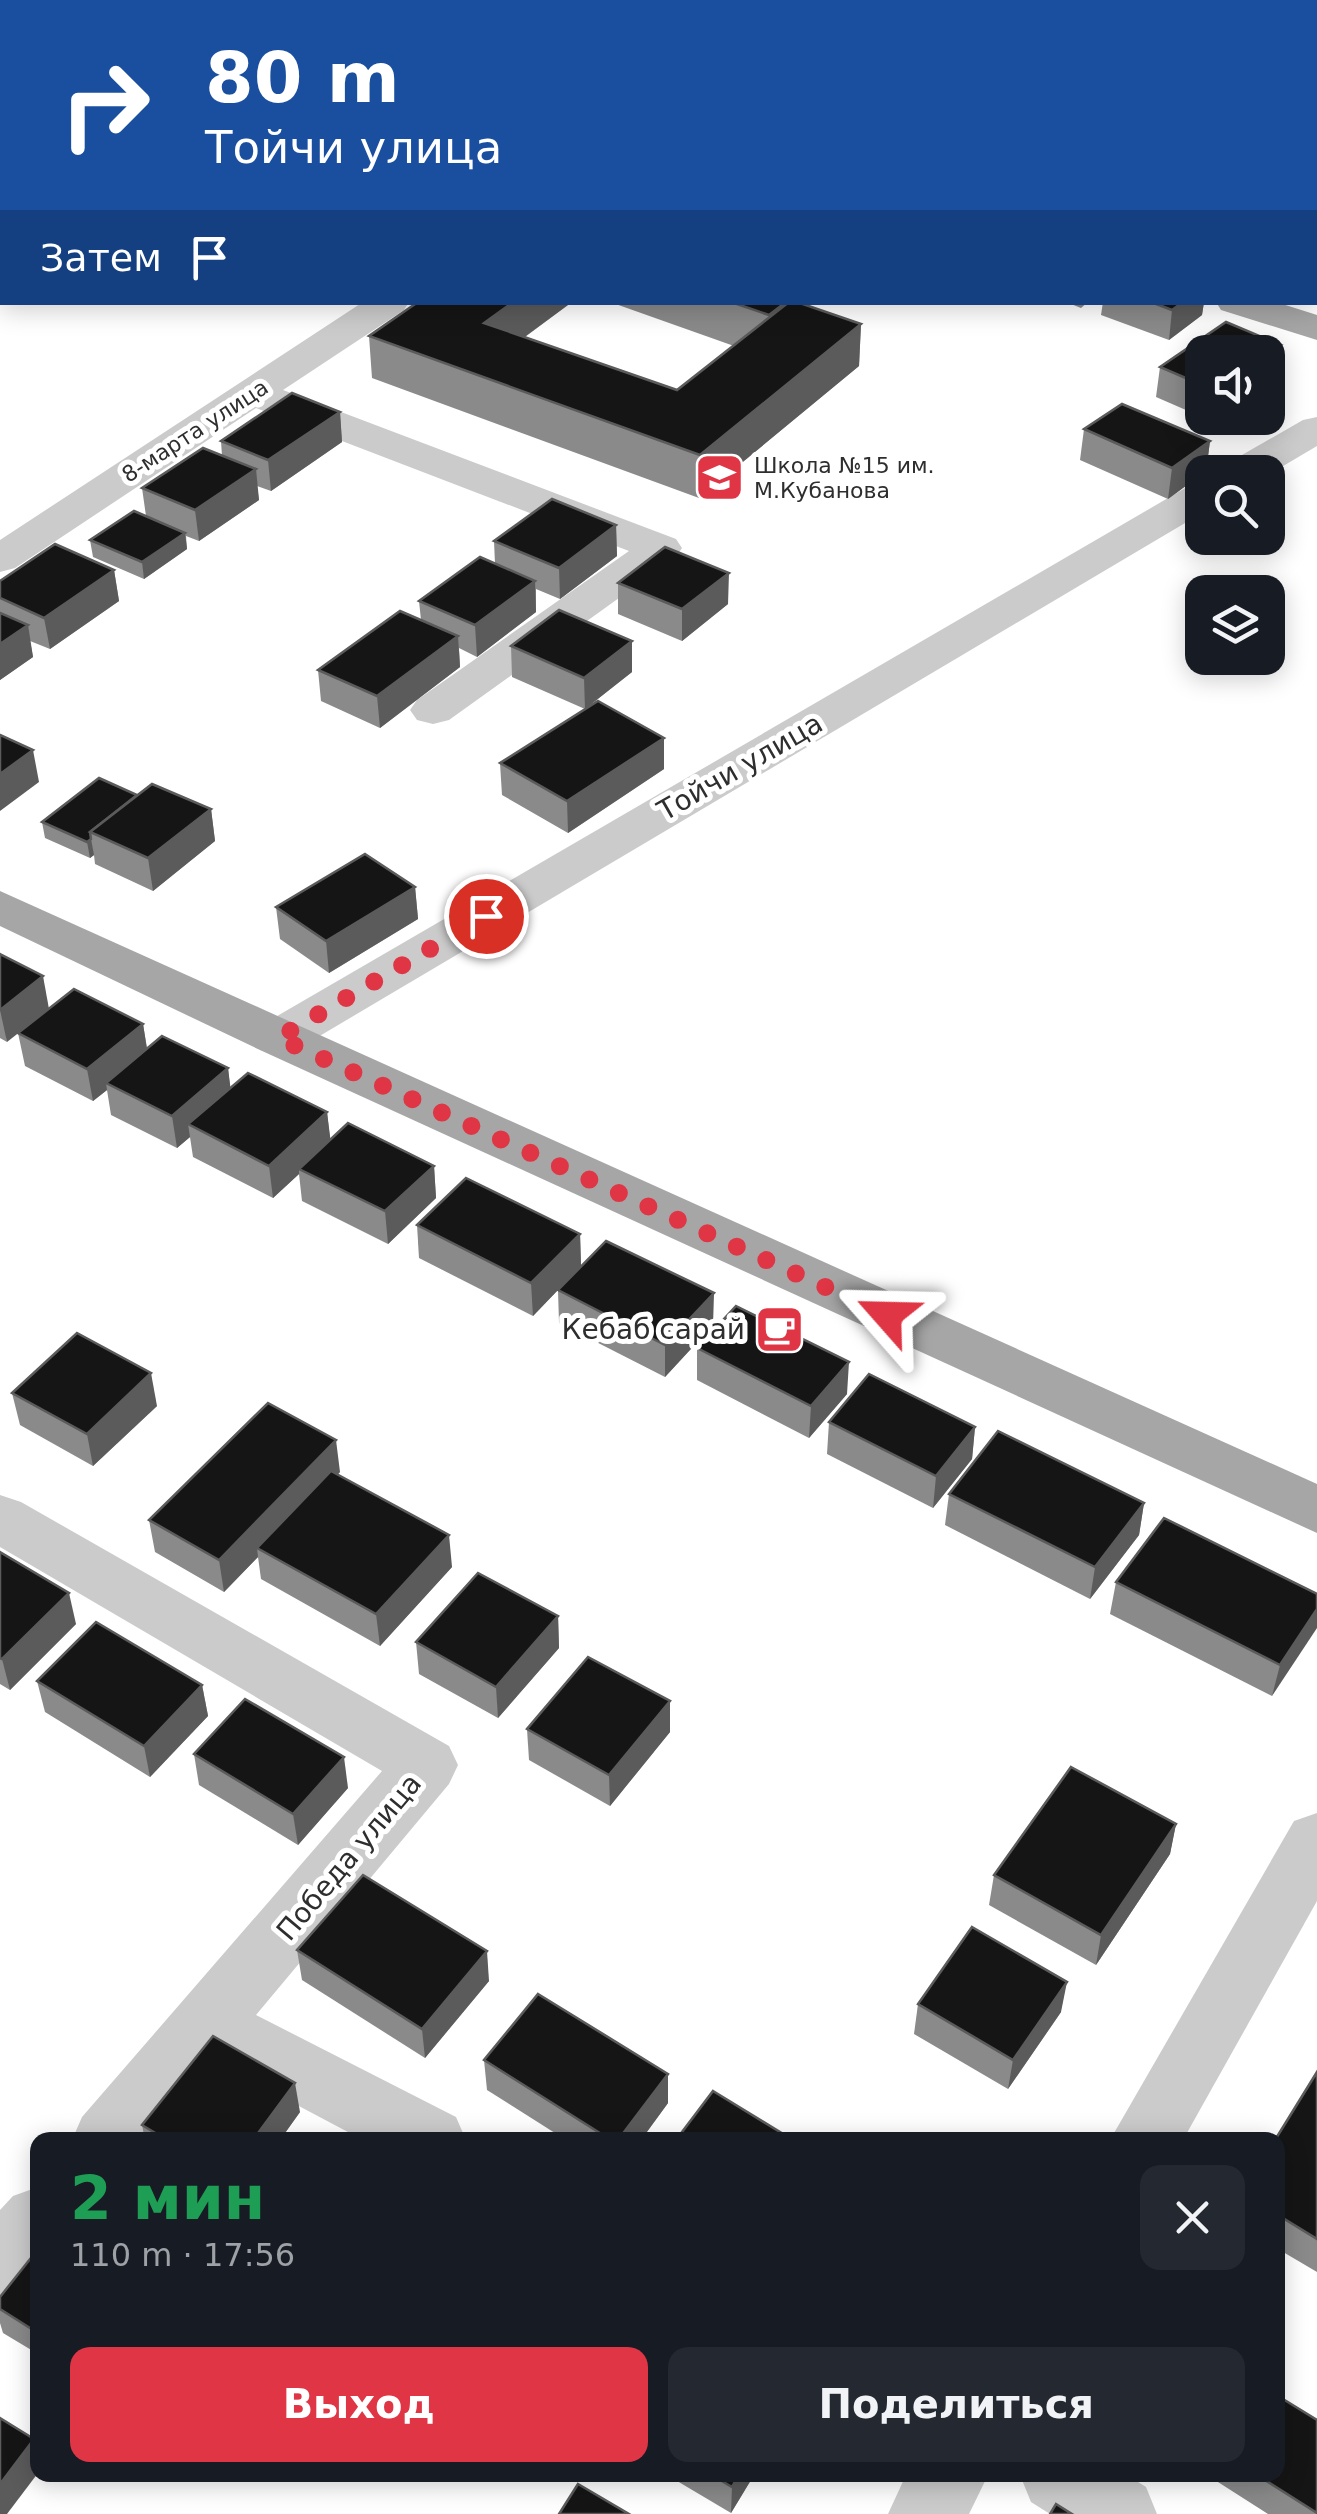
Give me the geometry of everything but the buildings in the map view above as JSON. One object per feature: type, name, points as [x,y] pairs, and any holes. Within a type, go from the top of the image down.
[{"type":"main road","points":[[1244,305],[1317,328]]},
{"type":"main road","points":[[0,907],[278,1038],[1317,1510]]},
{"type":"street","name":"8-марта улица","points":[[0,559],[385,305]]},
{"type":"street","points":[[253,392],[660,548],[433,710]]},
{"type":"street","points":[[1272,455],[1317,429]]},
{"type":"street","name":"Тойчи улица","points":[[278,1038],[1185,506]]},
{"type":"street","name":"Победа улица","points":[[0,1518],[426,1765],[114,2132]]},
{"type":"street","points":[[1150,2132],[1317,1841]]},
{"type":"street","points":[[208,2024],[416,2132]]},
{"type":"street","points":[[0,2264],[30,2229]]},
{"type":"street","points":[[926,2514],[946,2482]]},
{"type":"street","points":[[1069,2482],[1119,2514]]},
{"type":"place","name":"Школа №15 им. М.Кубанова","points":[[719,478]]},
{"type":"place","name":"Кебаб сарай","points":[[780,1329]]},
{"type":"route","points":[[486,916],[278,1038],[887,1315]]}]
